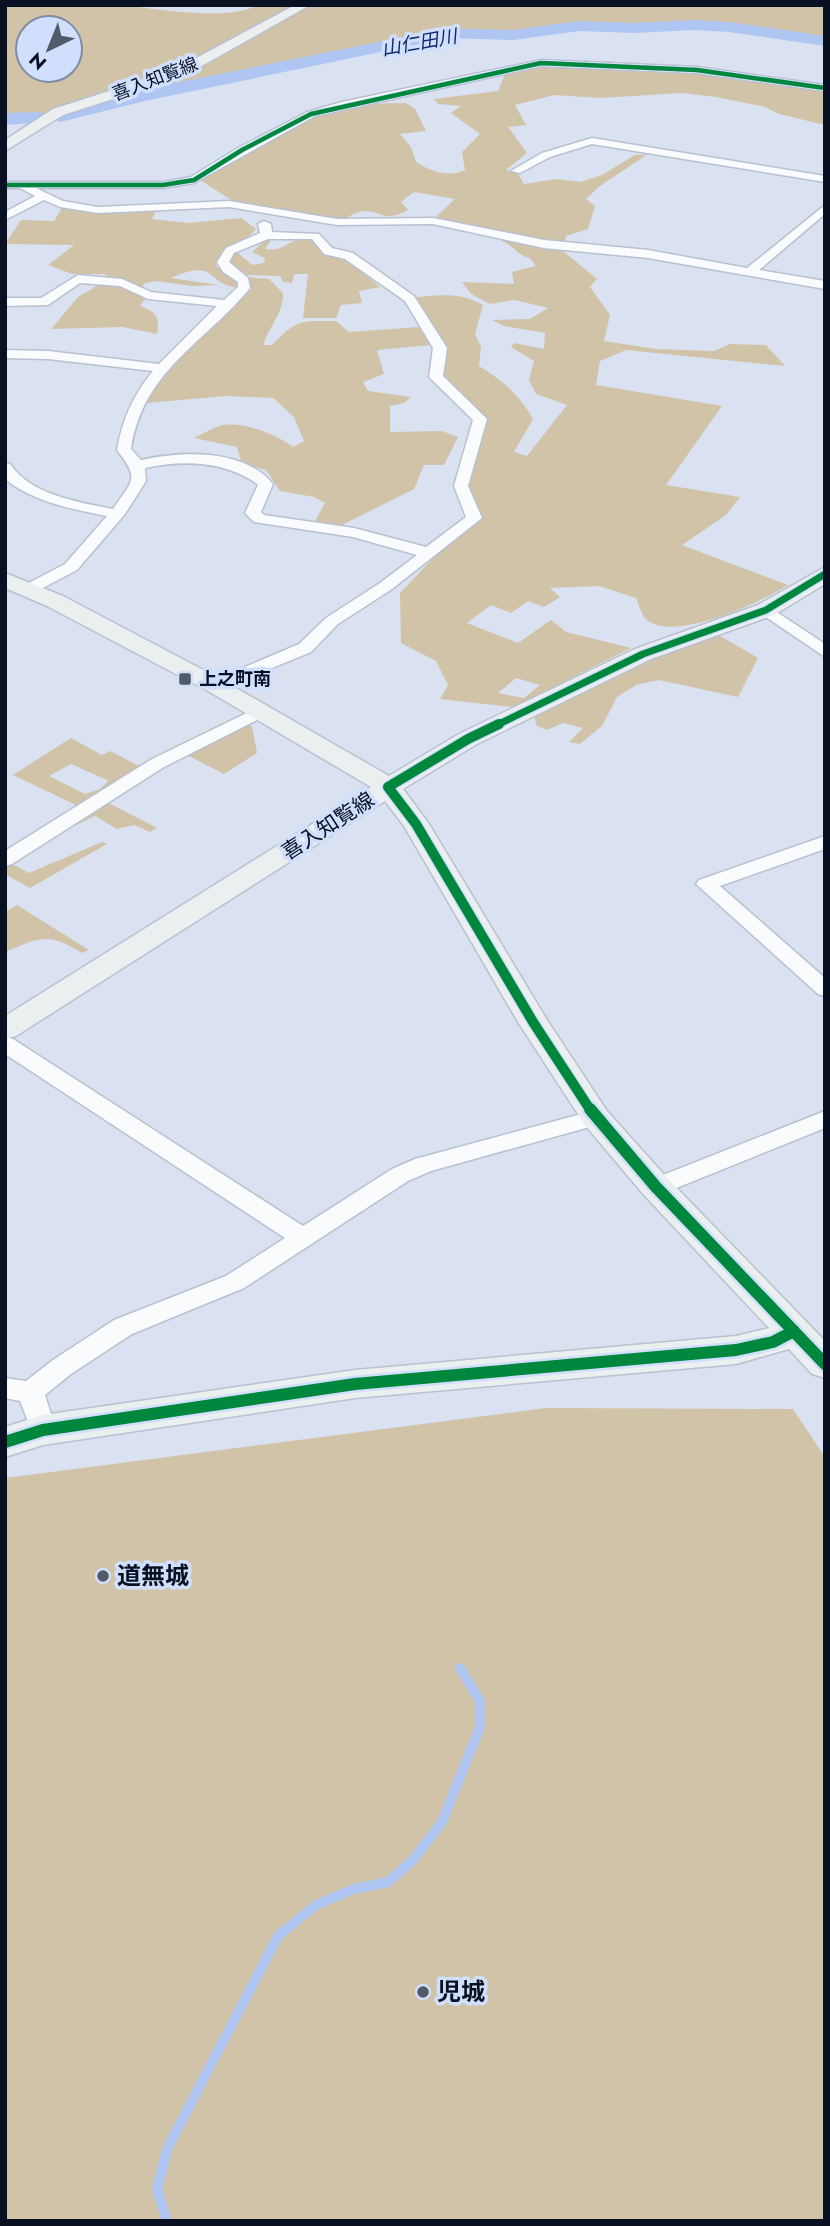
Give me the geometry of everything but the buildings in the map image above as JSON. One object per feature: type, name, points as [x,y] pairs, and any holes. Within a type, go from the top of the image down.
[{"type":"main road","name":"喜入知覧線","points":[[5,147],[58,113],[177,74],[304,5]]},
{"type":"main road","points":[[825,574],[766,610],[643,654],[468,739],[388,787],[416,824],[533,1022],[596,1118],[656,1187],[825,1364]]},
{"type":"main road","name":"喜入知覧線","points":[[5,580],[29,589],[216,686],[359,767],[388,787],[5,1028]]},
{"type":"main road","points":[[5,1442],[43,1430],[355,1384],[736,1350],[772,1342],[794,1331]]},
{"type":"street","points":[[5,185],[163,185],[194,180],[242,150],[311,114],[529,64],[698,70],[825,88]]},
{"type":"street","points":[[516,171],[545,155],[592,141],[825,179]]},
{"type":"street","points":[[22,185],[60,204],[98,210],[229,204],[259,206],[337,222],[433,221],[544,244],[648,254],[825,285]]},
{"type":"street","points":[[5,217],[42,197]]},
{"type":"street","points":[[190,207],[260,220],[267,226],[266,235]]},
{"type":"street","points":[[748,272],[825,208]]},
{"type":"street","points":[[29,589],[71,567],[117,514],[139,481],[138,465],[124,450],[125,434],[160,369],[244,288],[244,281],[223,262],[230,251],[266,235],[315,236],[328,251],[349,256],[411,299],[440,348],[436,377],[480,419],[461,486],[474,517],[386,586],[332,621],[305,649],[216,686]]},
{"type":"street","points":[[5,302],[44,302],[78,279],[122,284],[148,295],[229,304]]},
{"type":"street","points":[[5,354],[48,355],[160,369]]},
{"type":"street","points":[[138,465],[180,458],[238,468],[259,476],[265,484],[253,513],[259,519],[354,533],[429,554]]},
{"type":"street","points":[[5,467],[6,472],[21,486],[81,507],[117,514]]},
{"type":"street","points":[[766,610],[817,639],[825,652]]},
{"type":"street","points":[[5,860],[158,762],[259,712]]},
{"type":"street","points":[[825,842],[706,884],[825,989]]},
{"type":"street","points":[[5,1044],[305,1239]]},
{"type":"street","points":[[43,1430],[18,1390],[62,1367],[123,1327],[235,1282],[400,1175],[423,1165],[596,1118]]},
{"type":"street","points":[[656,1187],[825,1119]]},
{"type":"shaded area","points":[[105,4],[170,11],[228,13],[258,5],[825,5],[825,39],[715,22],[660,30],[573,25],[520,34],[447,32],[415,36],[294,64],[67,106],[37,116],[5,117],[5,5]]},
{"type":"shaded area","points":[[552,66],[698,71],[825,90],[825,125],[779,114],[765,107],[682,93],[600,98],[554,95],[515,105],[526,125],[508,127],[527,153],[506,170],[518,174],[524,184],[557,179],[580,182],[602,175],[635,155],[648,154],[600,186],[586,199],[595,206],[588,229],[566,236],[563,251],[597,279],[590,287],[610,315],[604,341],[656,349],[714,351],[730,344],[766,345],[785,366],[626,350],[600,361],[596,385],[722,406],[666,485],[740,497],[726,515],[682,545],[788,585],[738,610],[695,624],[675,627],[658,625],[645,618],[636,598],[599,586],[550,588],[560,597],[544,607],[528,601],[511,613],[491,605],[467,623],[518,643],[551,620],[566,632],[631,648],[556,686],[521,708],[440,699],[448,685],[436,661],[401,643],[400,593],[437,554],[479,519],[469,486],[484,433],[485,416],[442,376],[427,321],[416,297],[459,296],[483,305],[475,334],[481,347],[479,366],[510,389],[533,419],[514,452],[527,456],[567,405],[536,394],[529,380],[534,361],[511,347],[514,343],[544,349],[545,333],[504,326],[492,320],[530,319],[548,308],[515,300],[490,304],[471,294],[462,282],[514,284],[512,272],[536,266],[530,258],[500,239],[434,219],[455,199],[414,192],[401,202],[408,210],[399,214],[386,216],[366,211],[355,213],[344,220],[233,201],[200,180],[254,147],[318,114],[353,104],[406,103],[415,109],[426,131],[400,134],[411,147],[416,162],[439,172],[465,170],[462,152],[480,134],[451,113],[461,106],[438,104],[434,99],[498,91],[506,72]],"holes":[[[516,678],[540,685],[524,698],[498,693]]]},
{"type":"shaded area","points":[[62,208],[101,212],[157,209],[152,219],[189,223],[241,218],[256,229],[225,253],[216,266],[236,281],[237,288],[220,282],[204,271],[196,270],[171,278],[219,285],[193,286],[155,281],[143,284],[145,299],[140,306],[156,316],[157,334],[123,327],[51,329],[78,297],[110,278],[104,274],[72,274],[48,265],[74,245],[5,244],[21,220],[54,221]]},
{"type":"shaded area","points":[[269,237],[273,237],[265,249],[271,250],[301,238],[319,241],[380,287],[359,291],[362,303],[341,305],[336,318],[303,318],[308,274],[294,274],[292,283],[283,282],[280,276],[248,275],[230,262],[236,251],[252,265],[264,263],[265,258],[252,252]]},
{"type":"shaded area","points":[[246,277],[269,279],[283,293],[279,313],[263,345],[272,345],[287,330],[307,322],[336,321],[349,332],[420,327],[431,345],[377,350],[384,374],[363,382],[368,391],[411,397],[404,403],[390,406],[390,432],[442,431],[458,437],[444,465],[424,465],[414,489],[338,527],[314,523],[325,503],[314,497],[280,491],[266,470],[242,464],[237,447],[194,438],[219,426],[237,425],[258,429],[293,447],[304,441],[294,417],[273,398],[226,396],[147,403],[167,367],[252,289]]},
{"type":"shaded area","points":[[717,634],[758,658],[738,697],[659,680],[636,685],[617,697],[602,726],[580,744],[569,742],[583,728],[563,723],[547,730],[537,726],[534,716],[651,655]]},
{"type":"shaded area","points":[[246,724],[252,726],[257,753],[224,774],[187,755]]},
{"type":"shaded area","points":[[71,738],[102,755],[110,751],[143,768],[99,798],[157,828],[150,832],[134,825],[117,829],[95,816],[53,836],[80,807],[13,775]],"holes":[[[71,764],[108,781],[100,789],[85,794],[49,776]]]},
{"type":"shaded area","points":[[102,842],[107,844],[30,888],[5,874],[5,868],[12,864],[29,873]]},
{"type":"shaded area","points":[[17,905],[89,950],[82,953],[61,942],[44,939],[5,952],[5,912]]},
{"type":"shaded area","points":[[546,1408],[793,1409],[825,1457],[825,2221],[5,2221],[5,1478]]},
{"type":"waterway","name":"山仁田川","points":[[60,116],[145,95],[448,33],[514,35],[579,26],[636,28],[693,25],[729,27],[825,41]]},
{"type":"waterway","points":[[12,136],[36,118]]},
{"type":"waterway","name":"山仁田川","points":[[5,119],[40,118]]},
{"type":"waterway","points":[[167,2221],[157,2189],[168,2147],[278,1936],[316,1905],[354,1889],[388,1882],[413,1860],[442,1822],[480,1727],[480,1701],[460,1668]]},
{"type":"cycle path","points":[[5,185],[163,185],[194,180],[242,150],[311,114],[541,63],[697,70],[825,88]]},
{"type":"cycle path","points":[[825,574],[766,610],[643,654],[468,739],[388,787],[416,824],[533,1022],[596,1118],[656,1187],[825,1364]]},
{"type":"cycle path","points":[[5,1442],[43,1430],[355,1384],[736,1350],[773,1342],[794,1331]]},
{"type":"place","name":"上之町南","points":[[185,679]]},
{"type":"place","name":"道無城","points":[[103,1576]]},
{"type":"place","name":"児城","points":[[423,1992]]}]
